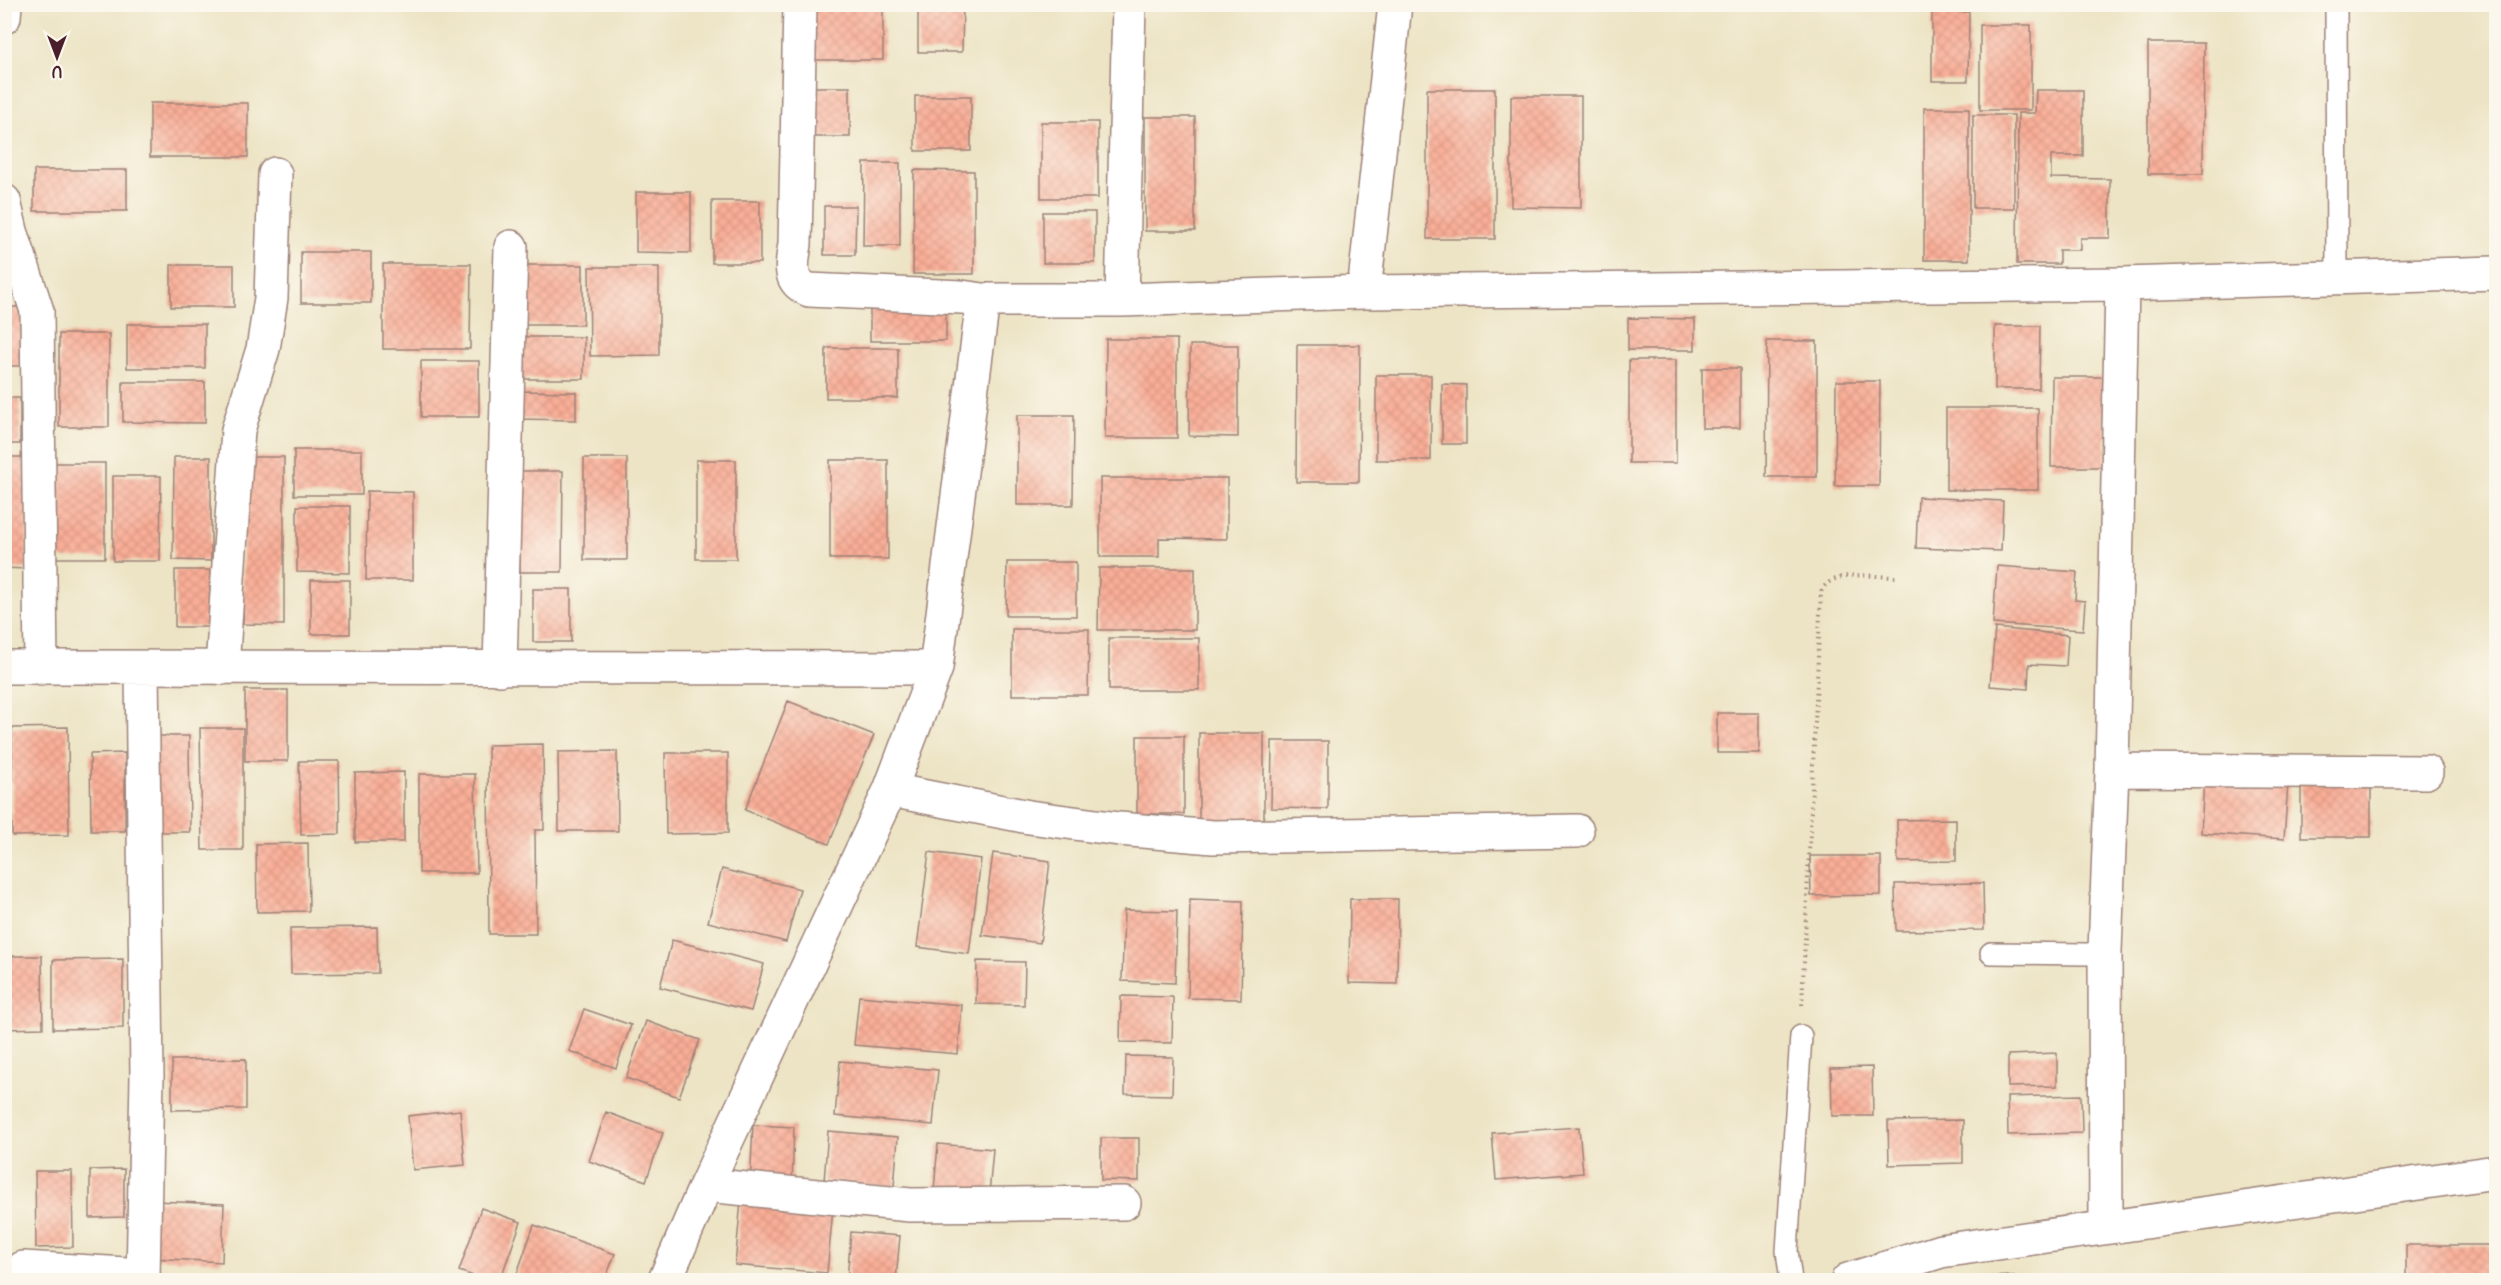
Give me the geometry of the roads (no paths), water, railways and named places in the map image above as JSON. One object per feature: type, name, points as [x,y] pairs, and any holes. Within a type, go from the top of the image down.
[{"type":"street","points":[[4,17],[5,4]]},
{"type":"street","points":[[800,4],[795,244],[791,268],[793,280],[809,290],[983,300],[1122,300],[1364,292],[2122,284],[2496,273]]},
{"type":"street","points":[[1122,300],[1129,4]]},
{"type":"street","points":[[1364,292],[1395,4]]},
{"type":"street","points":[[222,668],[238,430],[263,349],[269,319],[275,174]]},
{"type":"street","points":[[4,201],[11,231],[38,311],[41,668]]},
{"type":"street","points":[[501,669],[511,247]]},
{"type":"street","points":[[2106,1216],[2105,951],[2112,770],[2122,284]]},
{"type":"street","points":[[665,1281],[706,1185],[890,790],[936,668],[983,300]]},
{"type":"street","points":[[4,667],[936,668]]},
{"type":"street","points":[[23,1269],[143,1278],[147,1076],[142,668]]},
{"type":"street","points":[[2112,770],[2426,772]]},
{"type":"street","points":[[890,790],[1029,817],[1119,829],[1213,837],[1577,831]]},
{"type":"street","points":[[1848,1281],[1941,1251],[2106,1216],[2496,1172]]},
{"type":"street","points":[[706,1185],[910,1205],[1124,1203]]},
{"type":"lane","points":[[2336,4],[2337,277]]},
{"type":"lane","points":[[1990,953],[2087,954],[2105,951]]},
{"type":"lane","points":[[1791,1281],[1787,1251],[1801,1036]]}]
